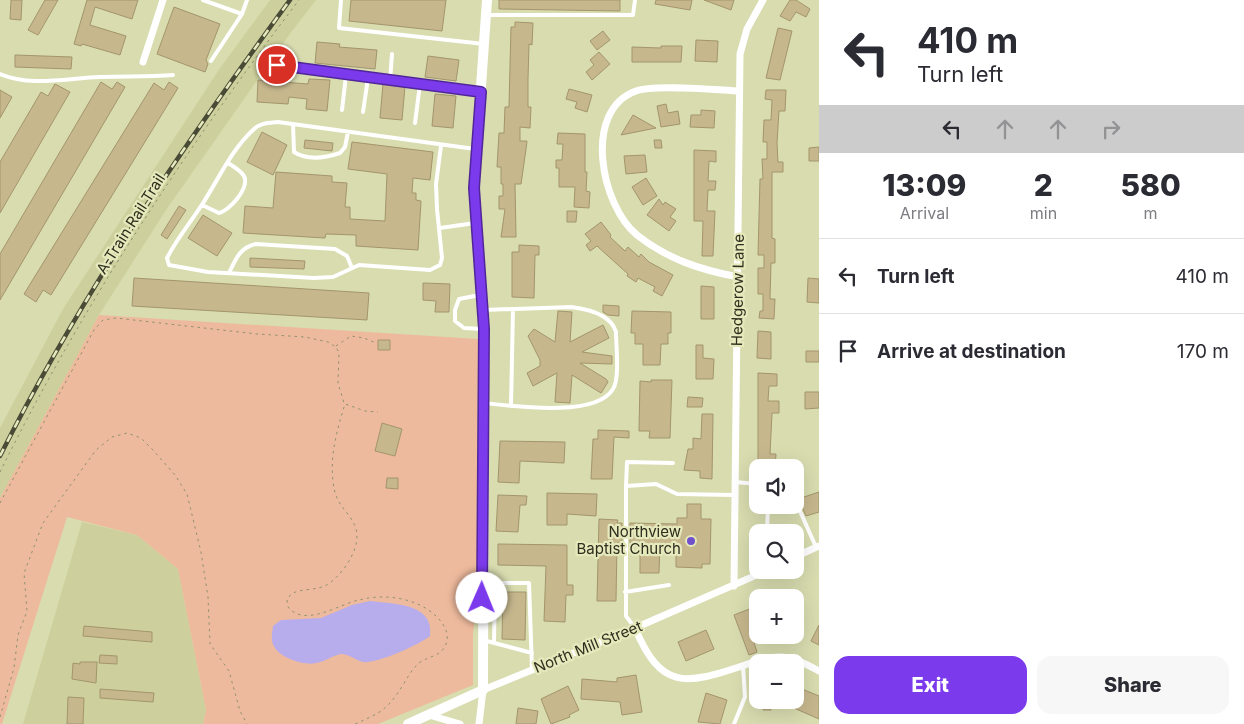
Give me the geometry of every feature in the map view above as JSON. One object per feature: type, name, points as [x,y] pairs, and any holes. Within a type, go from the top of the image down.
[{"type":"main road","points":[[482,690],[484,329],[474,188],[486,0]]},
{"type":"main road","name":"North Mill Street","points":[[408,724],[482,690]]},
{"type":"street","points":[[142,62],[163,0]]},
{"type":"street","name":"Hedgerow Lane","points":[[734,586],[739,91],[742,42],[751,20],[763,0]]},
{"type":"street","points":[[738,277],[688,265],[658,250],[636,234],[620,216],[608,194],[604,171],[603,140],[608,116],[618,101],[637,90],[739,91]]},
{"type":"street","points":[[804,553],[818,546]]},
{"type":"street","name":"North Mill Street","points":[[482,690],[635,628],[749,579]]},
{"type":"street","points":[[635,628],[651,660],[662,670],[674,676],[699,679],[766,658],[783,657],[800,661],[819,671]]},
{"type":"street","points":[[479,724],[482,690]]},
{"type":"street","points":[[429,715],[453,720],[460,724]]},
{"type":"lane","points":[[203,0],[242,14]]},
{"type":"lane","points":[[211,61],[242,14],[246,0]]},
{"type":"lane","points":[[341,0],[339,28],[484,44]]},
{"type":"lane","points":[[486,15],[633,15],[635,0]]},
{"type":"lane","points":[[390,80],[392,54]]},
{"type":"lane","points":[[277,65],[481,92]]},
{"type":"lane","points":[[0,74],[12,79],[36,82],[173,75]]},
{"type":"lane","points":[[342,110],[346,75]]},
{"type":"lane","points":[[364,112],[368,78]]},
{"type":"lane","points":[[415,123],[420,84]]},
{"type":"lane","points":[[441,146],[436,184],[436,209],[440,228],[442,258],[440,265],[430,270],[359,265],[333,277],[314,278],[229,273],[169,265],[166,258],[178,236],[202,205],[228,163],[253,129],[266,123],[293,124],[441,146],[476,149]]},
{"type":"lane","points":[[293,124],[294,152],[302,157],[312,158],[340,153],[345,147],[348,132]]},
{"type":"lane","points":[[202,205],[219,213],[225,212],[242,189],[245,182],[244,176],[228,163]]},
{"type":"lane","points":[[440,228],[476,223]]},
{"type":"lane","points":[[229,273],[239,252],[246,246],[256,244],[334,249],[347,256],[352,268]]},
{"type":"lane","points":[[482,295],[459,300],[455,310],[455,321],[464,328],[484,329]]},
{"type":"lane","points":[[483,310],[572,307],[586,309],[605,317],[614,325],[616,332],[616,380],[613,390],[604,398],[585,406],[511,406],[484,403]]},
{"type":"lane","points":[[511,406],[514,309]]},
{"type":"lane","points":[[635,628],[626,616],[626,462],[672,463]]},
{"type":"lane","points":[[735,482],[749,483]]},
{"type":"lane","points":[[626,486],[656,484],[677,494],[735,495]]},
{"type":"lane","points":[[802,514],[818,546]]},
{"type":"lane","points":[[482,583],[529,583],[532,670]]},
{"type":"lane","points":[[494,643],[495,583]]},
{"type":"lane","points":[[625,592],[668,586]]},
{"type":"lane","points":[[482,639],[532,653]]},
{"type":"lane","points":[[734,724],[745,697],[743,666]]},
{"type":"path","name":"A-Train Rail Trail","points":[[0,472],[20,432],[110,274],[203,129],[299,0]]},
{"type":"path","points":[[0,503],[94,330],[104,320],[116,318],[257,334],[305,337],[321,340],[336,347]]},
{"type":"path","points":[[336,347],[351,336],[364,338],[376,344]]},
{"type":"path","points":[[336,347],[340,362],[338,383],[345,404],[335,436],[332,473],[337,499],[356,529],[351,555],[342,572],[330,583],[317,589],[295,592],[288,597],[288,607],[296,613],[315,614],[368,598],[404,599],[420,604],[432,612],[444,624],[447,637],[442,651],[416,666],[389,706],[381,712],[355,724]]},
{"type":"path","points":[[345,404],[365,411],[378,412]]},
{"type":"path","points":[[0,717],[13,674],[18,635],[27,611],[24,573],[43,523],[96,450],[112,437],[127,433],[140,438],[148,445],[175,475],[187,494],[202,560],[208,597],[210,644],[229,672],[240,711],[247,724]]},
{"type":"shaded area","points":[[270,0],[316,0],[289,35],[166,210],[99,315],[0,498],[0,428],[63,309],[218,71]]},
{"type":"shaded area","points":[[99,315],[478,339],[477,602],[473,633],[473,685],[378,724],[203,724],[206,710],[178,569],[137,535],[67,517],[2,724],[0,724],[0,498]]},
{"type":"shaded area","points":[[82,522],[137,535],[178,569],[206,710],[203,724],[23,724]]},
{"type":"shaded area","points":[[370,601],[410,607],[419,611],[426,617],[430,625],[430,636],[397,653],[369,662],[363,662],[341,654],[311,664],[282,655],[272,643],[273,626],[281,620],[321,618],[352,605]]},
{"type":"building","points":[[11,0],[22,0],[21,20],[10,19]]},
{"type":"building","points":[[45,0],[58,0],[38,35],[28,30]]},
{"type":"building","points":[[87,0],[138,0],[132,19],[95,7],[90,25],[126,36],[120,55],[82,44],[81,46],[74,44]]},
{"type":"building","points":[[351,0],[446,0],[442,31],[349,21]]},
{"type":"building","points":[[499,0],[620,0],[620,11],[499,9]]},
{"type":"building","points":[[656,0],[692,0],[690,10],[655,4]]},
{"type":"building","points":[[704,0],[734,0],[731,10]]},
{"type":"building","points":[[790,0],[796,0],[810,9],[806,17],[796,12],[790,21],[780,16]]},
{"type":"building","points":[[174,7],[220,24],[206,60],[208,64],[205,72],[157,54]]},
{"type":"building","points":[[515,22],[533,23],[532,45],[529,44],[528,79],[528,107],[531,107],[530,128],[520,127],[520,141],[527,141],[521,184],[515,184],[516,237],[501,237],[505,209],[499,209],[499,196],[503,196],[503,184],[501,184],[501,167],[497,167],[499,133],[504,133],[505,107],[509,107],[511,27],[515,27]]},
{"type":"building","points":[[778,28],[792,31],[780,80],[766,78]]},
{"type":"building","points":[[603,31],[610,40],[597,50],[590,41]]},
{"type":"building","points":[[696,40],[718,41],[717,62],[695,61]]},
{"type":"building","points":[[317,42],[340,44],[339,47],[377,50],[375,69],[315,63]]},
{"type":"building","points":[[661,46],[682,46],[681,62],[632,62],[632,47],[661,48]]},
{"type":"building","points":[[599,52],[610,64],[592,80],[586,72],[594,65],[590,60]]},
{"type":"building","points":[[15,55],[72,57],[71,69],[15,67]]},
{"type":"building","points":[[428,56],[459,60],[456,81],[425,77]]},
{"type":"building","points":[[309,79],[330,80],[327,111],[306,109],[307,99],[289,97],[288,104],[257,102],[258,80],[308,84]]},
{"type":"building","points":[[101,82],[112,89],[117,82],[125,87],[0,300],[0,254]]},
{"type":"building","points":[[169,82],[178,88],[51,295],[43,290],[36,302],[24,294],[154,83],[164,90]]},
{"type":"building","points":[[55,84],[70,92],[0,213],[0,162],[41,92],[48,96]]},
{"type":"building","points":[[383,84],[405,86],[402,120],[380,118]]},
{"type":"building","points":[[569,89],[592,95],[587,112],[575,108],[577,102],[566,99]]},
{"type":"building","points":[[0,90],[12,97],[0,118]]},
{"type":"building","points":[[766,90],[786,90],[785,111],[779,111],[777,143],[778,162],[783,162],[783,172],[772,172],[772,238],[775,239],[775,263],[771,263],[770,299],[775,299],[774,319],[759,318],[760,311],[763,311],[763,294],[758,294],[758,268],[764,268],[764,255],[758,255],[760,179],[763,179],[762,159],[767,159],[767,142],[763,142],[764,120],[771,120],[772,100],[765,99]]},
{"type":"building","points":[[435,94],[456,96],[453,128],[432,126]]},
{"type":"building","points":[[666,104],[668,113],[678,111],[680,124],[661,127],[657,106]]},
{"type":"building","points":[[701,110],[715,111],[714,128],[690,127],[691,115],[701,115]]},
{"type":"building","points":[[633,115],[656,128],[621,135]]},
{"type":"building","points":[[262,132],[287,145],[273,175],[247,162]]},
{"type":"building","points":[[558,133],[585,134],[586,191],[590,192],[589,208],[574,207],[575,187],[559,187],[559,168],[556,168],[556,160],[562,160],[563,144],[557,144]]},
{"type":"building","points":[[305,140],[333,143],[332,151],[304,148]]},
{"type":"building","points":[[654,140],[661,140],[662,148],[655,148]]},
{"type":"building","points":[[352,142],[433,152],[430,180],[413,178],[412,193],[416,193],[416,200],[421,201],[418,250],[356,246],[356,235],[326,234],[325,238],[243,233],[245,206],[273,208],[276,172],[332,176],[332,182],[347,183],[345,207],[350,207],[350,219],[385,221],[387,174],[348,169]]},
{"type":"building","points":[[819,147],[819,161],[809,161],[809,148]]},
{"type":"building","points":[[694,150],[716,151],[716,162],[709,161],[708,181],[716,181],[715,190],[708,190],[707,211],[715,211],[713,256],[702,256],[703,221],[694,221]]},
{"type":"building","points":[[645,155],[647,172],[626,174],[624,156]]},
{"type":"building","points":[[646,178],[657,196],[643,205],[632,187]]},
{"type":"building","points":[[659,199],[663,205],[665,202],[676,209],[670,217],[676,221],[669,231],[647,215]]},
{"type":"building","points":[[179,206],[186,210],[167,239],[161,235]]},
{"type":"building","points":[[567,211],[577,211],[576,222],[567,222]]},
{"type":"building","points":[[203,215],[232,233],[217,256],[188,238]]},
{"type":"building","points":[[601,222],[611,235],[610,237],[625,251],[628,247],[639,257],[641,254],[649,262],[673,275],[662,296],[653,291],[655,287],[638,278],[636,282],[627,276],[628,274],[597,246],[590,251],[586,245],[591,241],[585,234]]},
{"type":"building","points":[[519,245],[539,246],[539,255],[535,255],[534,298],[512,297],[512,252],[519,252]]},
{"type":"building","points":[[250,258],[305,261],[304,269],[250,267]]},
{"type":"building","points":[[134,278],[369,293],[367,320],[132,306]]},
{"type":"building","points":[[808,278],[819,279],[819,303],[807,302]]},
{"type":"building","points":[[423,283],[450,284],[449,312],[435,312],[436,301],[423,300]]},
{"type":"building","points":[[701,286],[714,287],[714,319],[701,319]]},
{"type":"building","points":[[603,305],[619,306],[619,316],[608,315],[603,312]]},
{"type":"building","points":[[558,311],[572,312],[570,342],[603,325],[609,338],[582,352],[612,356],[612,364],[580,363],[608,382],[601,393],[572,375],[570,403],[555,402],[557,373],[533,386],[527,373],[540,366],[540,360],[528,336],[534,329],[555,342]]},
{"type":"building","points":[[632,311],[671,312],[671,333],[668,333],[668,344],[661,344],[660,365],[643,365],[643,344],[635,344],[635,333],[631,333]]},
{"type":"building","points":[[758,331],[771,332],[771,359],[757,358]]},
{"type":"building","points":[[378,340],[390,340],[390,350],[378,350]]},
{"type":"building","points":[[696,345],[703,345],[703,358],[714,359],[713,379],[696,379]]},
{"type":"building","points":[[806,351],[819,351],[819,362],[806,362]]},
{"type":"building","points":[[758,373],[777,374],[777,386],[769,386],[768,401],[779,401],[779,413],[772,413],[770,454],[776,454],[776,459],[758,459]]},
{"type":"building","points":[[651,380],[672,380],[670,438],[649,438],[650,431],[639,431],[640,381],[651,382]]},
{"type":"building","points":[[805,392],[819,392],[819,408],[805,409]]},
{"type":"building","points":[[688,397],[703,398],[702,407],[687,407]]},
{"type":"building","points":[[702,414],[713,414],[712,479],[700,478],[700,471],[684,470],[688,449],[693,449],[693,438],[701,439]]},
{"type":"building","points":[[382,423],[402,429],[395,456],[375,451]]},
{"type":"building","points":[[598,430],[629,431],[629,438],[614,437],[612,479],[591,479],[593,439],[598,439]]},
{"type":"building","points":[[500,441],[565,442],[564,463],[520,461],[519,483],[498,482]]},
{"type":"building","points":[[387,478],[398,478],[398,489],[386,488]]},
{"type":"building","points":[[819,492],[819,512],[806,516],[804,512],[804,497]]},
{"type":"building","points":[[547,493],[597,494],[596,516],[567,514],[567,525],[547,525]]},
{"type":"building","points":[[498,495],[527,496],[526,505],[520,505],[518,532],[496,531]]},
{"type":"building","points":[[687,504],[701,504],[701,519],[711,519],[710,564],[702,564],[702,568],[676,567],[676,546],[660,545],[659,573],[640,573],[640,543],[630,543],[630,523],[677,524],[677,518],[687,518]]},
{"type":"building","points":[[599,519],[618,520],[617,523],[622,523],[622,543],[617,543],[616,601],[597,601]]},
{"type":"building","points":[[498,544],[567,545],[567,585],[573,585],[573,595],[566,595],[565,622],[544,621],[546,566],[498,565]]},
{"type":"building","points":[[503,592],[526,592],[525,640],[502,639]]},
{"type":"building","points":[[749,609],[749,644],[755,644],[757,652],[749,655],[734,615]]},
{"type":"building","points":[[819,625],[819,645],[811,641]]},
{"type":"building","points":[[84,626],[152,632],[152,642],[83,636]]},
{"type":"building","points":[[706,630],[714,649],[686,661],[678,642]]},
{"type":"building","points":[[100,655],[117,656],[117,664],[99,663]]},
{"type":"building","points":[[80,662],[97,662],[96,683],[72,679],[73,663],[80,664]]},
{"type":"building","points":[[636,675],[642,712],[622,715],[620,702],[581,699],[582,679],[617,682],[617,678]]},
{"type":"building","points":[[568,686],[579,710],[569,715],[570,717],[551,724],[541,699]]},
{"type":"building","points":[[100,689],[154,693],[153,702],[100,698]]},
{"type":"building","points":[[804,690],[819,696],[819,719],[796,709],[804,709]]},
{"type":"building","points":[[706,693],[727,700],[720,724],[698,722]]},
{"type":"building","points":[[68,697],[84,698],[83,724],[67,724]]},
{"type":"building","points":[[518,708],[538,711],[536,724],[516,724]]},
{"type":"railway","points":[[0,456],[64,337],[135,222],[211,110],[290,0]]},
{"type":"place","name":"Northview Baptist Church","points":[[691,541]]},
{"type":"route","points":[[277,65],[481,92],[474,188],[484,329],[482,598]]}]
